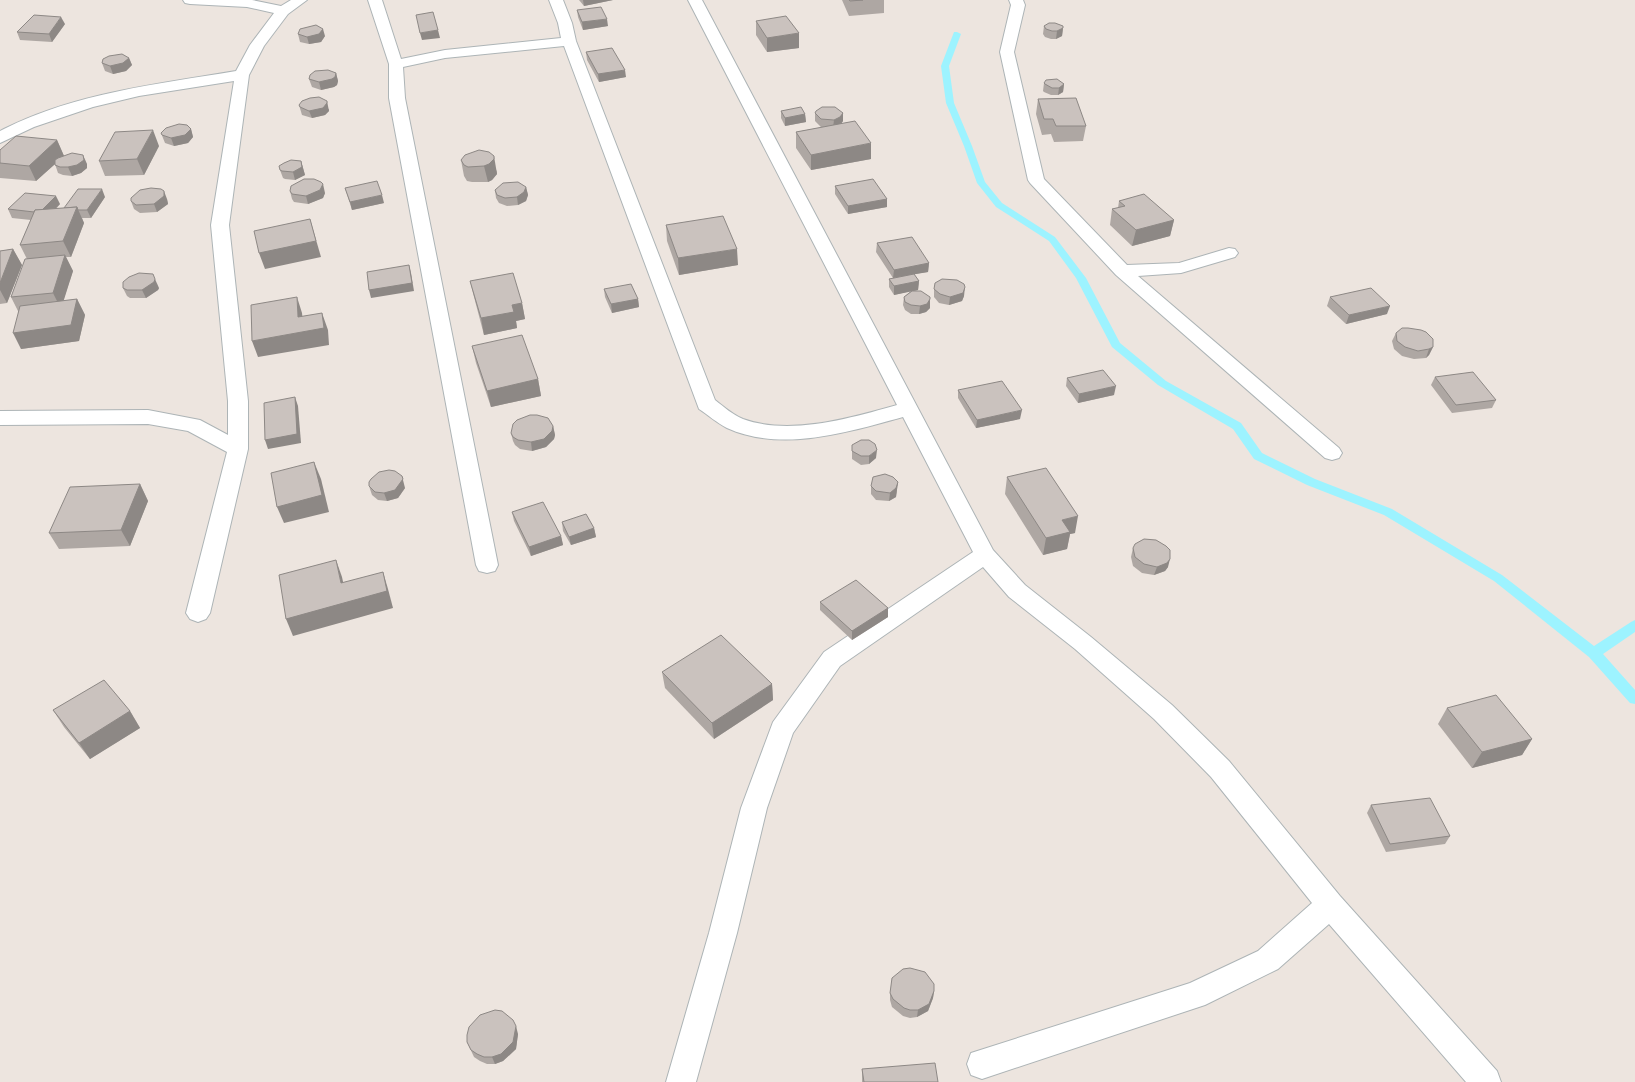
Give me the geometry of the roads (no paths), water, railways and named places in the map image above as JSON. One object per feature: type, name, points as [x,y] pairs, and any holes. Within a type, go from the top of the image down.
[{"type":"street","points":[[190,0],[248,2],[283,10]]},
{"type":"street","points":[[198,613],[238,449],[238,401],[220,225],[242,75],[257,45],[283,10],[300,0]]},
{"type":"street","points":[[375,0],[396,64],[397,98],[487,565]]},
{"type":"street","points":[[556,0],[565,23],[569,41],[706,404],[734,423],[768,432],[813,430],[847,425],[908,410]]},
{"type":"street","points":[[695,0],[985,555],[1017,591],[1083,643],[1163,712],[1220,769],[1330,905],[1486,1082]]},
{"type":"street","points":[[1016,0],[1018,5],[1008,52],[1036,180],[1122,271],[1332,453]]},
{"type":"street","points":[[396,64],[445,54],[569,41]]},
{"type":"street","points":[[0,138],[9,132],[64,110],[125,95],[242,75]]},
{"type":"street","points":[[1122,271],[1181,268],[1229,253]]},
{"type":"street","points":[[0,418],[148,417],[193,425],[238,449]]},
{"type":"street","points":[[681,1082],[723,933],[754,808],[782,729],[832,659],[985,555]]},
{"type":"street","points":[[982,1064],[1195,995],[1268,960],[1330,905]]},
{"type":"waterway","points":[[957,34],[945,66],[950,103],[968,146],[981,183],[999,205],[1052,239],[1081,278],[1116,345],[1162,383],[1237,426],[1258,456],[1311,482],[1388,512],[1498,578],[1594,653]]},
{"type":"waterway","points":[[1594,653],[1635,625]]},
{"type":"waterway","points":[[1594,653],[1635,699]]}]
